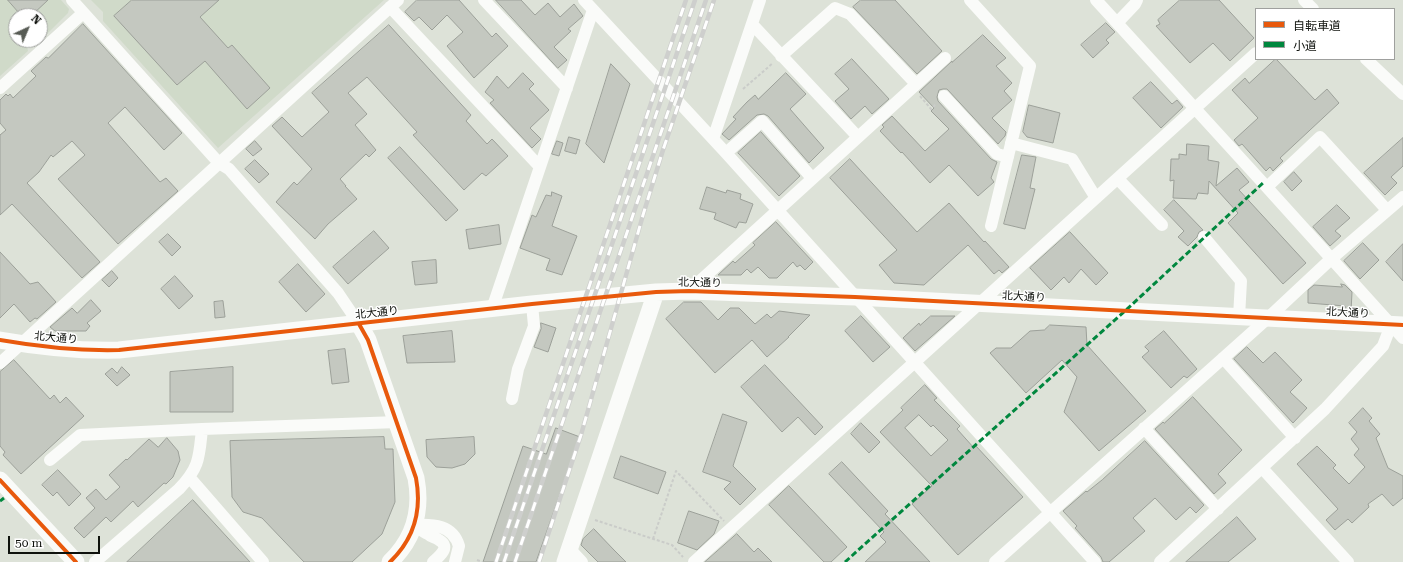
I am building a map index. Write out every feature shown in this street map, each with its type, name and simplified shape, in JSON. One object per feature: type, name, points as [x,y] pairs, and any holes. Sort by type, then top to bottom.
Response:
[{"type":"street","points":[[72,0],[219,163],[229,169],[338,293],[359,324],[368,340],[398,422],[418,488],[418,508],[415,525],[399,554],[390,562]]},
{"type":"street","points":[[484,0],[567,88]]},
{"type":"street","points":[[584,0],[778,210],[1095,562]]},
{"type":"street","points":[[713,139],[760,0]]},
{"type":"street","points":[[970,0],[1030,66],[991,226]]},
{"type":"street","points":[[1096,0],[1331,259],[1397,325],[1403,338]]},
{"type":"street","points":[[1117,23],[1137,0]]},
{"type":"street","points":[[0,363],[394,4],[540,168]]},
{"type":"street","points":[[781,56],[840,4],[915,86]]},
{"type":"street","points":[[492,308],[593,10]]},
{"type":"street","points":[[0,88],[83,12]]},
{"type":"street","points":[[752,24],[858,137]]},
{"type":"street","points":[[694,562],[1255,54]]},
{"type":"street","points":[[689,291],[945,58]]},
{"type":"street","points":[[1367,60],[1401,88]]},
{"type":"street","points":[[944,96],[997,154],[1008,157]]},
{"type":"street","points":[[726,154],[762,121],[812,178]]},
{"type":"street","points":[[1267,187],[1320,137],[1387,210]]},
{"type":"street","points":[[1011,143],[1072,159],[1096,198]]},
{"type":"street","points":[[1118,179],[1162,225]]},
{"type":"street","points":[[995,562],[1268,318],[1331,259],[1403,197]]},
{"type":"street","points":[[1204,238],[1242,281],[1239,317]]},
{"type":"street","name":"北大通り","points":[[0,340],[70,350],[119,350],[492,308],[656,292],[689,291],[855,297],[1397,325]]},
{"type":"street","points":[[582,562],[567,555],[656,292]]},
{"type":"street","points":[[512,399],[518,369],[534,326],[532,304]]},
{"type":"street","points":[[1160,562],[1325,409],[1383,346],[1397,325]]},
{"type":"street","points":[[1223,358],[1295,438]]},
{"type":"street","points":[[50,460],[80,435],[398,422]]},
{"type":"street","points":[[1144,428],[1218,509]]},
{"type":"street","points":[[95,562],[190,478],[199,460],[202,429]]},
{"type":"street","points":[[1262,468],[1348,562]]},
{"type":"street","points":[[190,478],[263,562]]},
{"type":"street","points":[[0,480],[76,562]]},
{"type":"street","points":[[415,525],[432,524],[450,531],[459,546],[455,562]]},
{"type":"street","points":[[415,525],[429,535],[438,539],[443,544],[444,552],[433,562]]},
{"type":"path","points":[[741,91],[781,56]]},
{"type":"path","points":[[915,86],[931,109],[944,96]]},
{"type":"path","points":[[653,538],[676,470],[731,528]]},
{"type":"path","points":[[581,515],[672,545],[688,562]]},
{"type":"path","points":[[477,560],[483,562]]},
{"type":"shaded area","points":[[0,0],[61,0],[69,9],[68,13],[48,33],[48,8],[8,8],[8,48],[27,48],[28,51],[0,76]]},
{"type":"shaded area","points":[[91,0],[384,0],[218,148],[103,21],[103,12]]},
{"type":"building","points":[[8,0],[48,0],[40,8],[15,8]]},
{"type":"building","points":[[132,0],[219,0],[200,17],[228,48],[232,45],[270,88],[247,109],[205,61],[177,85],[114,16]]},
{"type":"building","points":[[417,0],[459,0],[492,37],[496,33],[508,46],[474,78],[447,46],[463,32],[447,15],[432,30],[419,17],[414,21],[405,12]]},
{"type":"building","points":[[496,0],[521,0],[535,15],[548,3],[560,17],[574,4],[583,16],[568,29],[571,31],[554,47],[567,60],[558,68]]},
{"type":"building","points":[[861,0],[895,0],[942,51],[917,74],[853,7]]},
{"type":"building","points":[[1180,0],[1219,0],[1254,38],[1230,61],[1213,43],[1190,63],[1156,26],[1160,24],[1158,20]]},
{"type":"building","points":[[1106,23],[1115,32],[1106,40],[1109,43],[1093,58],[1081,45]]},
{"type":"building","points":[[83,24],[182,133],[164,150],[125,107],[108,123],[160,182],[166,178],[178,191],[118,244],[58,179],[85,155],[72,141],[53,157],[51,155],[39,172],[27,183],[100,262],[82,278],[12,204],[0,215],[0,135],[6,130],[0,123],[0,100],[6,94],[8,96],[10,94],[13,98],[36,76],[31,71],[46,57],[48,58]]},
{"type":"building","points":[[389,25],[471,115],[466,121],[487,144],[492,139],[508,156],[486,176],[482,173],[464,190],[413,135],[417,132],[367,77],[348,93],[367,114],[355,125],[376,150],[369,157],[366,154],[340,179],[357,199],[328,224],[315,239],[276,202],[294,182],[297,185],[312,169],[272,126],[282,117],[302,137],[329,112],[312,93]]},
{"type":"building","points":[[983,35],[1006,58],[996,66],[1012,83],[1004,91],[1012,100],[992,118],[1006,132],[1005,136],[998,144],[947,89],[939,90],[937,97],[938,101],[991,159],[997,162],[991,178],[994,182],[978,196],[949,165],[930,183],[902,152],[901,153],[880,131],[884,127],[882,125],[892,116],[925,151],[949,129],[931,111],[934,108],[919,92],[952,61]]},
{"type":"building","points":[[852,59],[889,99],[872,114],[865,106],[851,119],[835,101],[849,89],[835,74]]},
{"type":"building","points":[[1275,60],[1277,60],[1315,100],[1327,89],[1339,103],[1280,158],[1283,161],[1273,171],[1270,167],[1266,171],[1242,144],[1239,146],[1234,140],[1258,118],[1232,90],[1245,78],[1249,83]]},
{"type":"building","points":[[611,64],[630,84],[604,163],[586,144]]},
{"type":"building","points":[[523,73],[534,84],[529,89],[549,110],[530,128],[541,139],[532,148],[490,103],[494,100],[485,92],[497,76],[508,88]]},
{"type":"building","points":[[786,73],[806,94],[790,109],[824,148],[809,163],[768,116],[764,114],[757,115],[729,140],[722,134],[736,119],[733,117],[747,102],[755,95],[758,99]]},
{"type":"building","points":[[1151,82],[1172,104],[1177,100],[1183,107],[1161,128],[1133,98]]},
{"type":"building","points":[[1029,105],[1060,113],[1053,143],[1027,137],[1023,132]]},
{"type":"building","points":[[761,132],[800,176],[779,196],[738,153]]},
{"type":"building","points":[[569,137],[580,140],[576,154],[565,151]]},
{"type":"building","points":[[1403,138],[1403,166],[1391,177],[1397,183],[1385,195],[1364,173]]},
{"type":"building","points":[[255,141],[262,149],[253,156],[246,149]]},
{"type":"building","points":[[557,141],[563,143],[559,156],[552,154]]},
{"type":"building","points":[[1187,144],[1209,146],[1208,160],[1219,162],[1216,186],[1237,168],[1249,182],[1239,190],[1306,263],[1283,284],[1228,223],[1238,213],[1209,181],[1208,194],[1198,193],[1196,199],[1173,198],[1174,180],[1170,181],[1171,159],[1179,159],[1179,154],[1186,155]]},
{"type":"building","points":[[400,147],[458,210],[446,221],[388,158]]},
{"type":"building","points":[[1022,155],[1036,157],[1030,188],[1035,189],[1025,229],[1004,224]]},
{"type":"building","points":[[850,159],[917,232],[949,203],[1009,267],[1002,273],[999,270],[994,274],[968,245],[924,285],[894,283],[879,265],[897,250],[830,178]]},
{"type":"building","points":[[255,160],[269,174],[259,183],[245,169]]},
{"type":"building","points":[[1294,172],[1302,181],[1292,191],[1284,182]]},
{"type":"building","points":[[707,187],[726,193],[727,190],[741,194],[740,199],[753,204],[746,223],[739,222],[736,228],[714,219],[716,213],[700,209]]},
{"type":"building","points":[[552,192],[562,196],[552,226],[577,236],[562,275],[546,270],[550,259],[520,248],[532,215],[536,217],[546,195],[551,196]]},
{"type":"building","points":[[1174,200],[1203,230],[1199,232],[1197,237],[1188,246],[1178,237],[1184,231],[1164,210]]},
{"type":"building","points":[[1337,205],[1350,218],[1335,231],[1341,236],[1330,246],[1313,227]]},
{"type":"building","points":[[776,222],[813,262],[805,270],[800,265],[797,267],[793,262],[777,278],[769,278],[758,267],[751,273],[747,269],[741,275],[718,275],[733,261],[735,263],[755,245],[753,243]]},
{"type":"building","points":[[499,225],[501,244],[469,249],[466,230]]},
{"type":"building","points":[[374,231],[389,248],[348,284],[333,267]]},
{"type":"building","points":[[1070,232],[1108,273],[1096,285],[1081,269],[1069,283],[1064,277],[1051,290],[1030,268]]},
{"type":"building","points":[[168,234],[181,247],[172,256],[159,242]]},
{"type":"building","points":[[1363,243],[1379,260],[1360,279],[1344,261]]},
{"type":"building","points":[[1403,244],[1403,281],[1386,262]]},
{"type":"building","points":[[0,252],[30,284],[38,282],[56,302],[37,319],[35,318],[30,322],[14,304],[0,318]]},
{"type":"building","points":[[436,260],[437,283],[415,285],[412,262]]},
{"type":"building","points":[[298,264],[325,294],[306,312],[279,282]]},
{"type":"building","points":[[112,271],[118,278],[109,287],[102,280]]},
{"type":"building","points":[[175,276],[193,296],[179,309],[161,289]]},
{"type":"building","points":[[1341,284],[1345,285],[1352,292],[1351,312],[1346,312],[1345,306],[1308,303],[1308,290],[1314,285],[1342,287]]},
{"type":"building","points":[[91,300],[101,311],[87,323],[90,326],[86,331],[55,331],[50,327],[72,308],[77,313]]},
{"type":"building","points":[[223,301],[225,317],[215,318],[214,302]]},
{"type":"building","points":[[684,302],[701,302],[718,320],[730,308],[739,308],[755,324],[767,314],[771,318],[779,311],[810,315],[767,357],[752,340],[715,373],[666,319]]},
{"type":"building","points":[[861,316],[890,347],[873,362],[845,331]]},
{"type":"building","points":[[931,316],[955,316],[915,351],[903,338],[919,323],[920,325]]},
{"type":"building","points":[[541,323],[556,328],[548,352],[534,347],[541,329]]},
{"type":"building","points":[[1050,325],[1086,327],[1087,345],[1146,411],[1099,451],[1064,412],[1077,377],[1062,360],[1026,393],[990,353],[996,348],[1011,348],[1030,331],[1044,330]]},
{"type":"building","points":[[452,331],[455,362],[407,363],[403,336]]},
{"type":"building","points":[[1164,331],[1197,369],[1187,378],[1184,376],[1171,388],[1142,357],[1149,351],[1145,347]]},
{"type":"building","points":[[1247,347],[1263,363],[1275,352],[1302,380],[1290,392],[1307,408],[1293,423],[1234,359]]},
{"type":"building","points":[[345,349],[349,382],[332,384],[328,351]]},
{"type":"building","points":[[14,360],[50,399],[54,395],[60,403],[66,397],[84,416],[21,474],[3,455],[5,452],[0,446],[0,372]]},
{"type":"building","points":[[765,365],[823,427],[815,435],[798,417],[782,432],[741,387]]},
{"type":"building","points":[[122,367],[130,375],[117,386],[105,374],[112,368],[117,373]]},
{"type":"building","points":[[233,367],[233,412],[170,412],[170,372]]},
{"type":"building","points":[[925,385],[937,398],[934,400],[960,426],[957,429],[974,448],[976,446],[1023,497],[958,555],[912,504],[932,486],[880,432],[903,410],[901,408]],"holes":[[[919,415],[931,427],[933,425],[948,440],[931,456],[905,428]]]},
{"type":"building","points":[[1193,397],[1242,450],[1218,474],[1226,483],[1214,494],[1155,429],[1163,422],[1164,423]]},
{"type":"building","points":[[1363,408],[1372,418],[1369,421],[1380,434],[1376,438],[1388,468],[1403,476],[1403,498],[1393,506],[1382,494],[1368,504],[1369,507],[1352,523],[1348,519],[1335,530],[1326,520],[1338,509],[1297,464],[1317,446],[1336,465],[1333,468],[1349,484],[1365,467],[1354,455],[1359,449],[1351,439],[1357,432],[1349,423]]},
{"type":"building","points":[[723,414],[747,422],[733,466],[756,489],[740,505],[724,489],[731,482],[703,472]]},
{"type":"building","points":[[861,423],[880,442],[869,453],[851,434]]},
{"type":"building","points":[[556,428],[580,437],[536,562],[483,562],[523,446],[546,454]]},
{"type":"building","points":[[384,437],[385,449],[393,449],[395,502],[382,534],[352,562],[304,562],[262,518],[243,512],[232,497],[230,441]]},
{"type":"building","points":[[474,437],[475,454],[465,464],[452,468],[436,467],[427,457],[426,440]]},
{"type":"building","points":[[167,438],[178,451],[180,460],[173,477],[166,484],[164,483],[138,507],[133,501],[111,522],[106,517],[84,538],[74,528],[95,508],[86,498],[96,489],[106,500],[120,487],[109,475],[149,439],[158,447]]},
{"type":"building","points":[[1145,441],[1204,505],[1196,513],[1190,507],[1176,520],[1155,498],[1133,518],[1145,531],[1109,562],[1103,562],[1101,557],[1075,528],[1077,526],[1063,511],[1086,491],[1087,492],[1102,480]]},
{"type":"building","points":[[621,456],[666,472],[658,494],[614,478]]},
{"type":"building","points":[[842,462],[888,511],[885,514],[930,562],[865,562],[886,542],[880,536],[884,532],[829,474]]},
{"type":"building","points":[[58,470],[81,494],[69,506],[57,492],[53,496],[42,485]]},
{"type":"building","points":[[789,486],[847,547],[831,562],[824,562],[769,505]]},
{"type":"building","points":[[193,500],[250,562],[127,562]]},
{"type":"building","points":[[689,511],[719,521],[714,534],[697,550],[678,543]]},
{"type":"building","points":[[1237,517],[1256,539],[1228,562],[1186,562]]},
{"type":"building","points":[[594,529],[626,562],[598,562],[581,545],[583,539]]},
{"type":"building","points":[[737,534],[754,552],[758,548],[772,562],[705,562]]},
{"type":"railway","points":[[496,562],[686,0]]},
{"type":"railway","points":[[504,562],[695,0]]},
{"type":"railway","points":[[515,562],[706,0]]},
{"type":"railway","points":[[539,562],[581,435],[643,215],[663,150],[714,0]]},
{"type":"marked path","points":[[845,562],[1125,311],[1263,183]]},
{"type":"marked path","points":[[0,501],[4,498]]},
{"type":"cycle path","points":[[0,340],[60,348],[119,350],[532,304],[656,292],[689,291],[855,297],[1403,325]]},
{"type":"cycle path","points":[[359,324],[368,340],[416,478],[418,490],[417,513],[410,534],[405,544],[390,562]]},
{"type":"cycle path","points":[[0,480],[76,562]]}]
